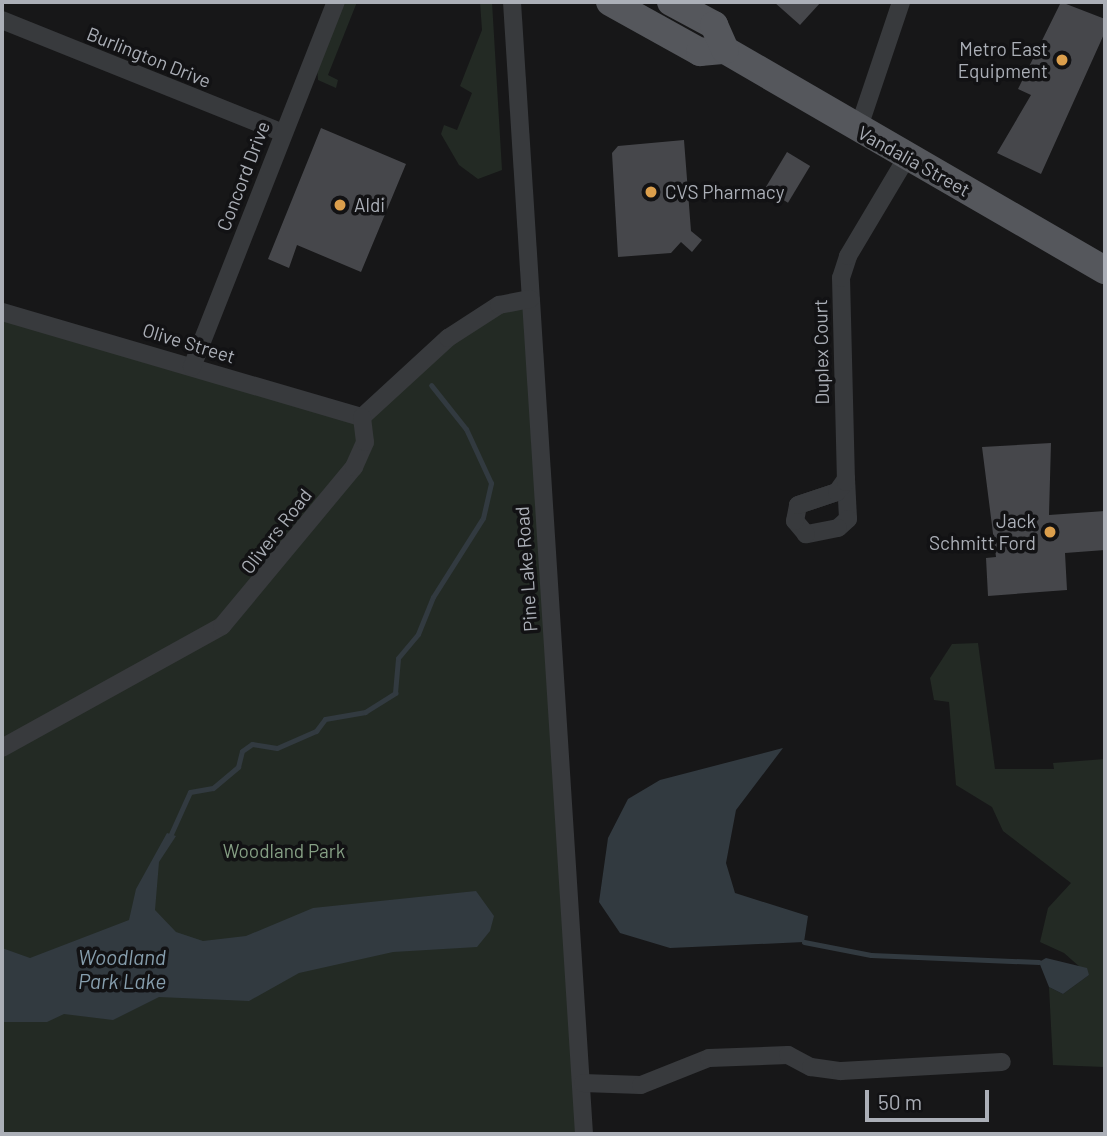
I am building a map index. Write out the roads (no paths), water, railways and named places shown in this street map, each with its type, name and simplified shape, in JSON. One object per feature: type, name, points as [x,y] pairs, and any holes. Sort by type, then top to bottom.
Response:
[{"type":"main road","name":"Vandalia Street","points":[[610,2],[700,52],[725,50]]},
{"type":"main road","name":"Vandalia Street","points":[[671,2],[714,25],[725,50],[858,130],[1105,270]]},
{"type":"street","name":"Concord Drive","points":[[192,367],[281,132],[336,2]]},
{"type":"street","name":"Pine Lake Road","points":[[512,2],[583,1083],[584,1134]]},
{"type":"street","points":[[858,130],[901,2]]},
{"type":"street","name":"Burlington Drive","points":[[2,20],[281,132]]},
{"type":"street","name":"Duplex Court","points":[[846,479],[842,278],[848,256],[907,157]]},
{"type":"street","points":[[362,417],[448,338],[499,305],[530,299]]},
{"type":"street","name":"Olive Street","points":[[2,312],[362,417]]},
{"type":"street","name":"Olivers Road","points":[[2,748],[222,626],[296,544],[354,467],[365,442],[362,417]]},
{"type":"street","points":[[583,1083],[641,1085],[709,1058],[788,1055],[811,1067],[841,1071],[1002,1062]]},
{"type":"water","points":[[783,748],[736,810],[726,863],[735,893],[808,916],[804,942],[670,948],[620,933],[599,902],[608,838],[628,799],[660,780]]},
{"type":"water","name":"Woodland Park Lake","points":[[167,833],[176,836],[159,862],[155,910],[176,932],[203,941],[246,936],[313,908],[476,891],[494,916],[490,931],[477,947],[393,952],[299,973],[249,1001],[159,997],[113,1020],[64,1014],[47,1022],[2,1022],[2,948],[30,958],[129,920],[136,889]]},
{"type":"water","points":[[1046,958],[1087,968],[1089,975],[1063,994],[1049,987],[1039,962]]},
{"type":"waterway","points":[[171,834],[190,792],[213,788],[238,767],[242,751],[252,744],[277,748],[316,731],[325,719],[365,712],[395,693],[398,658],[418,634],[433,597],[483,518],[491,483],[466,429],[431,385]]},
{"type":"waterway","points":[[804,942],[871,955],[1039,962]]},
{"type":"place","name":"Metro East Equipment","points":[[1062,60]]},
{"type":"place","name":"CVS Pharmacy","points":[[651,192]]},
{"type":"place","name":"Aldi","points":[[340,205]]},
{"type":"place","name":"Jack Schmitt Ford","points":[[1050,532]]},
{"type":"park label","name":"Woodland Park","points":[[284,851]]}]
